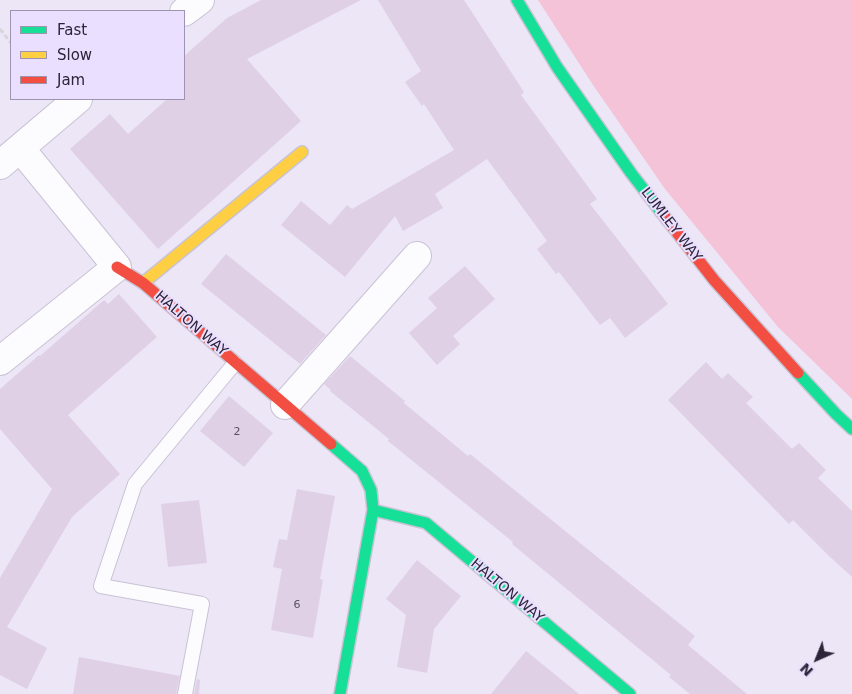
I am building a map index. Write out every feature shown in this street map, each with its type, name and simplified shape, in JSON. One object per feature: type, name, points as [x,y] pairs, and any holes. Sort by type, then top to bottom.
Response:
[{"type":"street","points":[[185,11],[200,0]]},
{"type":"street","name":"LUMLEY WAY","points":[[517,0],[557,67],[620,156],[714,280],[852,429]]},
{"type":"street","points":[[0,361],[117,266],[10,157],[77,100]]},
{"type":"street","points":[[143,283],[302,152]]},
{"type":"street","points":[[285,405],[417,256]]},
{"type":"street","name":"HALTON WAY","points":[[117,266],[143,283],[362,471],[372,490],[373,510],[340,694]]},
{"type":"street","name":"HALTON WAY","points":[[373,510],[426,523],[630,694]]},
{"type":"lane","points":[[185,694],[202,604],[101,586],[135,484],[236,363]]},
{"type":"path","points":[[0,29],[10,42]]},
{"type":"shaded area","points":[[538,0],[852,0],[852,399],[778,327],[665,189],[593,85]]},
{"type":"building","points":[[261,0],[361,0],[247,59],[301,121],[158,249],[70,149],[110,114],[128,134],[166,100],[185,100],[185,55],[227,18]]},
{"type":"building","points":[[378,0],[464,0],[524,92],[521,95],[597,199],[590,204],[668,304],[625,338],[610,318],[600,325],[559,272],[556,274],[537,249],[547,241],[487,159],[435,194],[443,208],[403,231],[395,216],[345,277],[281,225],[301,201],[330,225],[347,205],[352,209],[454,150],[424,104],[422,106],[405,82],[421,71]]},
{"type":"building","points":[[226,254],[326,335],[300,364],[201,284]]},
{"type":"building","points":[[465,266],[495,299],[453,336],[460,344],[437,365],[409,333],[437,308],[428,298]]},
{"type":"building","points":[[119,294],[157,337],[68,415],[120,474],[72,517],[7,627],[47,648],[27,689],[0,675],[0,578],[52,489],[0,429],[0,389],[104,300],[108,304]]},
{"type":"building","points":[[350,356],[468,456],[470,454],[695,636],[688,645],[747,694],[690,694],[669,677],[671,675],[512,544],[513,542],[388,441],[389,439],[324,384]]},
{"type":"building","points":[[706,362],[722,379],[728,373],[753,397],[746,403],[792,449],[799,443],[826,470],[818,478],[852,511],[852,577],[793,520],[789,524],[668,400]]},
{"type":"building","points":[[229,396],[273,433],[244,467],[200,431]]},
{"type":"building","points":[[297,489],[335,496],[320,579],[323,580],[313,638],[271,630],[282,569],[273,567],[279,539],[287,540]]},
{"type":"building","points":[[199,500],[207,563],[168,567],[161,504]]},
{"type":"building","points":[[417,560],[461,596],[434,629],[427,673],[397,667],[406,615],[386,599]]},
{"type":"building","points":[[526,651],[579,694],[491,694]]},
{"type":"building","points":[[79,657],[180,676],[176,694],[73,694]]},
{"type":"building","points":[[197,679],[200,680],[199,694],[194,694]]},
{"type":"traffic: fast","points":[[517,0],[557,67],[631,173],[661,212]]},
{"type":"traffic: fast","points":[[798,373],[852,429]]},
{"type":"traffic: fast","points":[[331,444],[362,471],[371,490],[373,510],[340,694]]},
{"type":"traffic: fast","points":[[373,510],[426,523],[630,694]]},
{"type":"traffic: slow","points":[[143,283],[302,152]]},
{"type":"traffic: jam","points":[[661,212],[714,280],[798,373]]},
{"type":"traffic: jam","points":[[117,267],[143,283],[331,444]]}]
